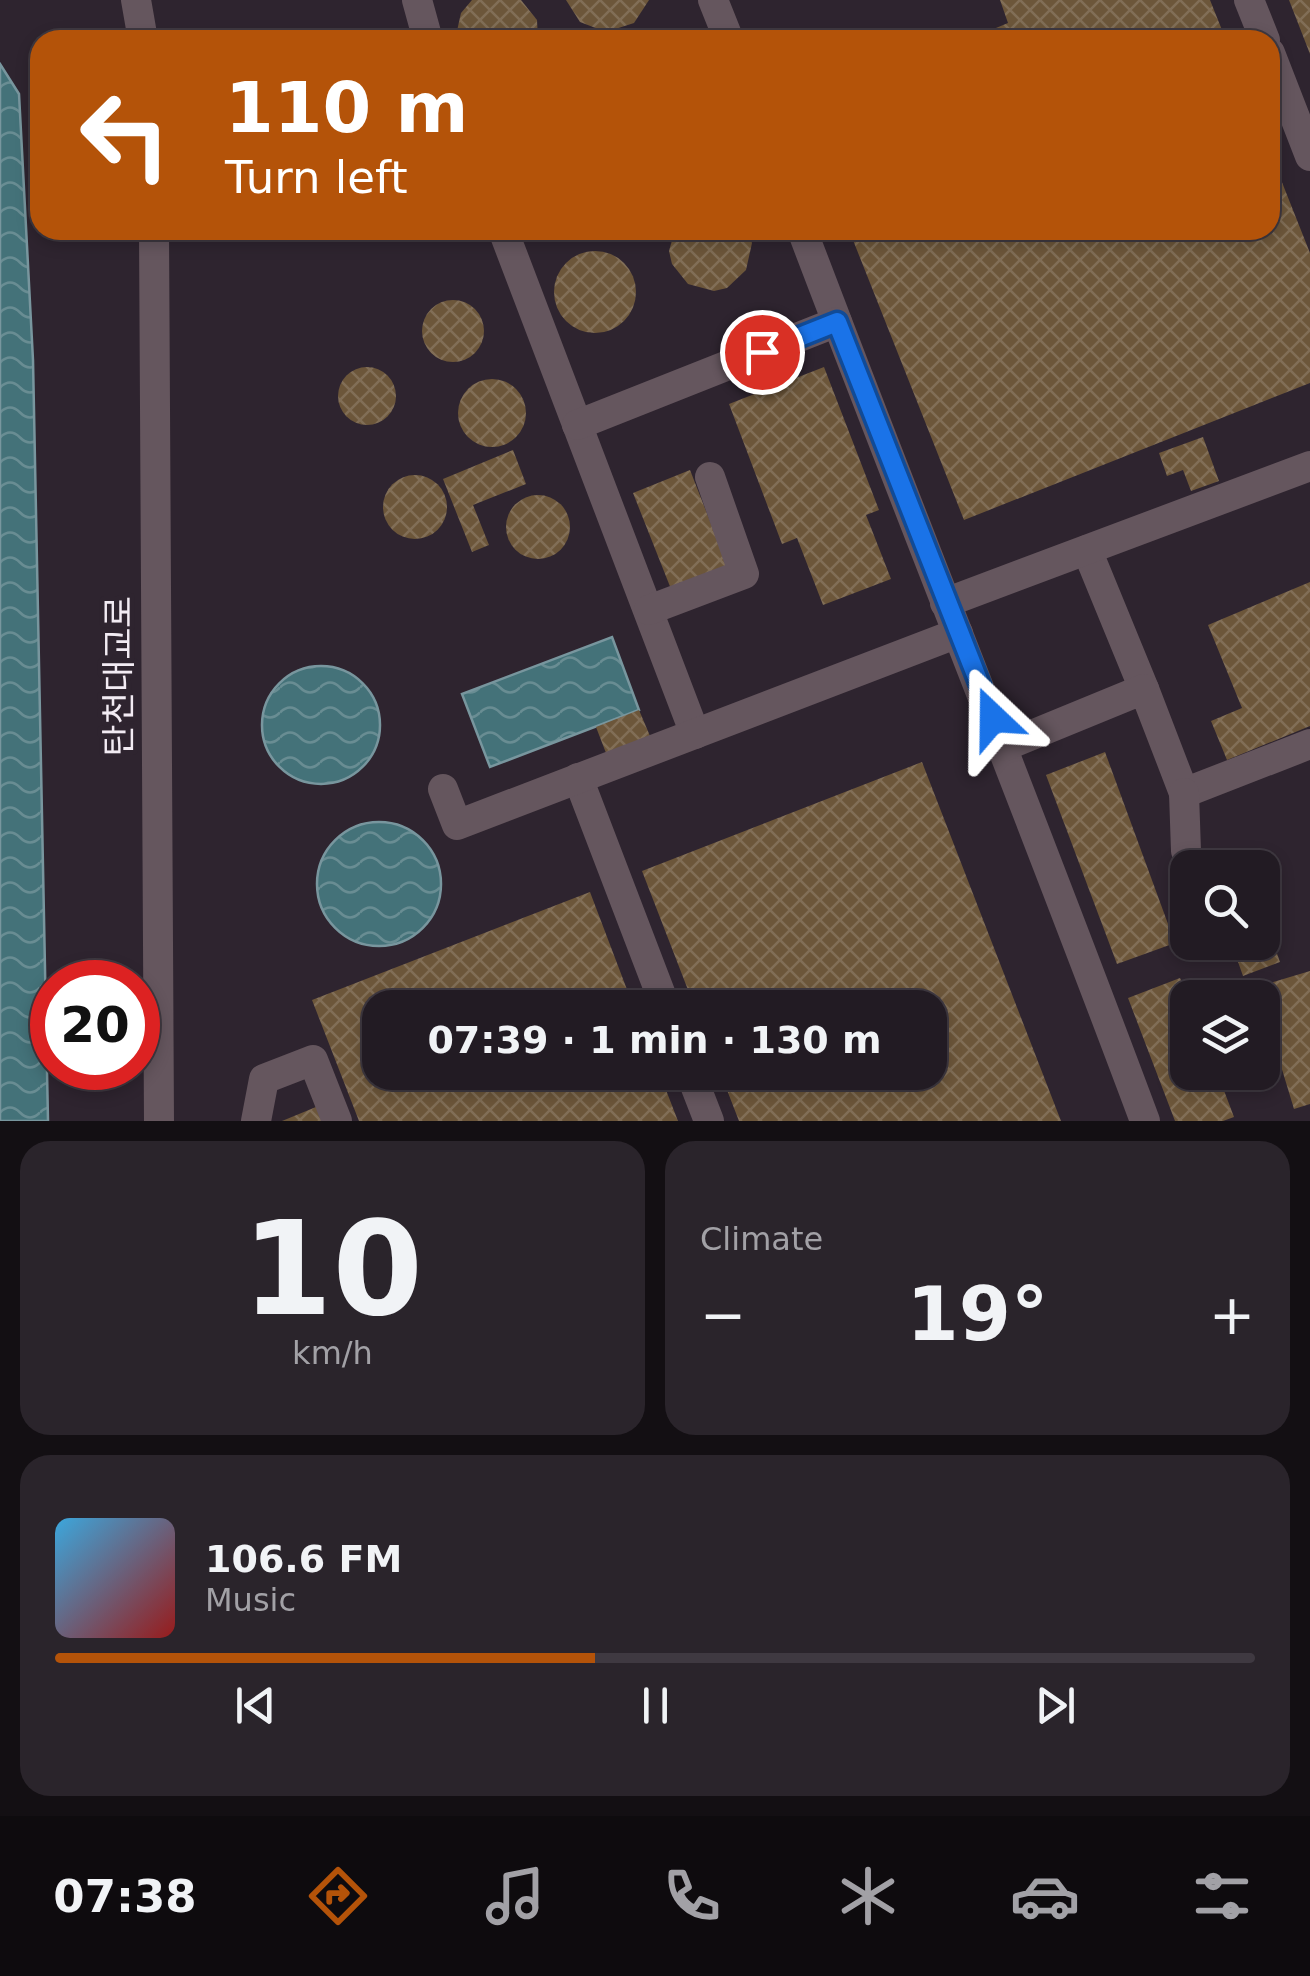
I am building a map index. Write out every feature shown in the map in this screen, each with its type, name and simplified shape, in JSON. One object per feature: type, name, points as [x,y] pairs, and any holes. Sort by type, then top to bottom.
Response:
[{"type":"street","points":[[136,0],[140,30]]},
{"type":"street","points":[[417,0],[425,30]]},
{"type":"street","points":[[713,0],[725,30]]},
{"type":"street","points":[[1249,0],[1261,30]]},
{"type":"street","points":[[1280,79],[1310,156]]},
{"type":"street","name":"탄천대교로","points":[[154,240],[159,1121]]},
{"type":"street","points":[[514,240],[576,425],[695,734]]},
{"type":"street","points":[[806,240],[1146,1121]]},
{"type":"street","points":[[576,425],[837,322]]},
{"type":"street","points":[[945,604],[1310,466]]},
{"type":"street","points":[[648,610],[744,574],[710,477]]},
{"type":"street","points":[[1087,550],[1184,792],[1186,850]]},
{"type":"street","points":[[443,788],[457,825],[958,634]]},
{"type":"street","points":[[1004,746],[1144,690]]},
{"type":"street","points":[[1184,792],[1310,744]]},
{"type":"street","points":[[578,778],[659,990]]},
{"type":"street","points":[[256,1121],[264,1079],[313,1060],[337,1121]]},
{"type":"street","points":[[697,1090],[709,1121]]},
{"type":"water","points":[[0,64],[19,94],[33,360],[45,960],[30,960],[30,1090],[47,1090],[48,1121],[0,1121]]},
{"type":"water","points":[[612,637],[639,710],[490,767],[462,694]]},
{"type":"water","points":[[321,666],[344,670],[363,683],[376,702],[380,725],[376,748],[363,767],[344,780],[321,784],[298,780],[279,767],[266,748],[262,725],[266,702],[279,683],[298,670]]},
{"type":"water","points":[[379,822],[403,827],[423,840],[436,860],[441,884],[436,908],[423,928],[403,941],[379,946],[355,941],[335,928],[322,908],[317,884],[322,860],[335,840],[355,827]]},
{"type":"building","points":[[472,0],[521,0],[537,20],[538,30],[457,30],[461,13]]},
{"type":"building","points":[[566,0],[649,0],[634,23],[612,30],[580,22]]},
{"type":"building","points":[[1000,0],[1210,0],[1222,30],[991,30],[1008,23]]},
{"type":"building","points":[[1289,0],[1310,0],[1310,54]]},
{"type":"building","points":[[1280,177],[1310,253],[1310,383],[964,520],[853,240],[1280,240]]},
{"type":"building","points":[[672,240],[752,243],[746,270],[727,288],[714,291],[688,284],[672,264],[669,251]]},
{"type":"building","points":[[587,251],[603,251],[629,269],[636,292],[633,308],[624,321],[603,333],[587,333],[561,315],[554,300],[554,284],[572,258]]},
{"type":"building","points":[[453,300],[475,309],[484,331],[475,353],[453,362],[431,353],[422,331],[431,309]]},
{"type":"building","points":[[367,367],[388,375],[396,396],[388,417],[367,425],[346,417],[338,396],[346,375]]},
{"type":"building","points":[[824,367],[879,510],[866,515],[891,579],[823,605],[797,538],[782,544],[729,404]]},
{"type":"building","points":[[492,379],[516,389],[526,413],[516,437],[492,447],[468,437],[458,413],[468,389]]},
{"type":"building","points":[[1203,437],[1219,481],[1191,491],[1183,470],[1167,476],[1159,453]]},
{"type":"building","points":[[513,450],[526,484],[473,505],[489,545],[472,552],[443,479]]},
{"type":"building","points":[[690,470],[728,567],[671,589],[633,493]]},
{"type":"building","points":[[415,475],[438,484],[447,507],[438,530],[415,539],[392,530],[383,507],[392,484]]},
{"type":"building","points":[[538,495],[560,505],[570,527],[560,549],[538,559],[516,549],[506,527],[516,505]]},
{"type":"building","points":[[1310,582],[1310,726],[1227,760],[1211,721],[1242,708],[1208,625]]},
{"type":"building","points":[[639,710],[650,736],[606,753],[596,727]]},
{"type":"building","points":[[1105,752],[1170,929],[1170,945],[1117,964],[1046,775]]},
{"type":"building","points":[[922,762],[1061,1121],[739,1121],[727,1090],[947,1090],[947,990],[688,990],[642,871]]},
{"type":"building","points":[[590,892],[627,990],[362,990],[362,1090],[666,1090],[678,1121],[359,1121],[312,1000]]},
{"type":"building","points":[[1237,960],[1279,960],[1280,962],[1243,976]]},
{"type":"building","points":[[1310,971],[1310,1104],[1294,1109],[1280,1063],[1280,980]]},
{"type":"building","points":[[1170,982],[1170,1090],[1224,1090],[1234,1117],[1223,1121],[1175,1121],[1128,998]]},
{"type":"building","points":[[316,1107],[322,1121],[282,1121]]},
{"type":"route","points":[[762,352],[837,322],[927,560],[993,718]]}]
